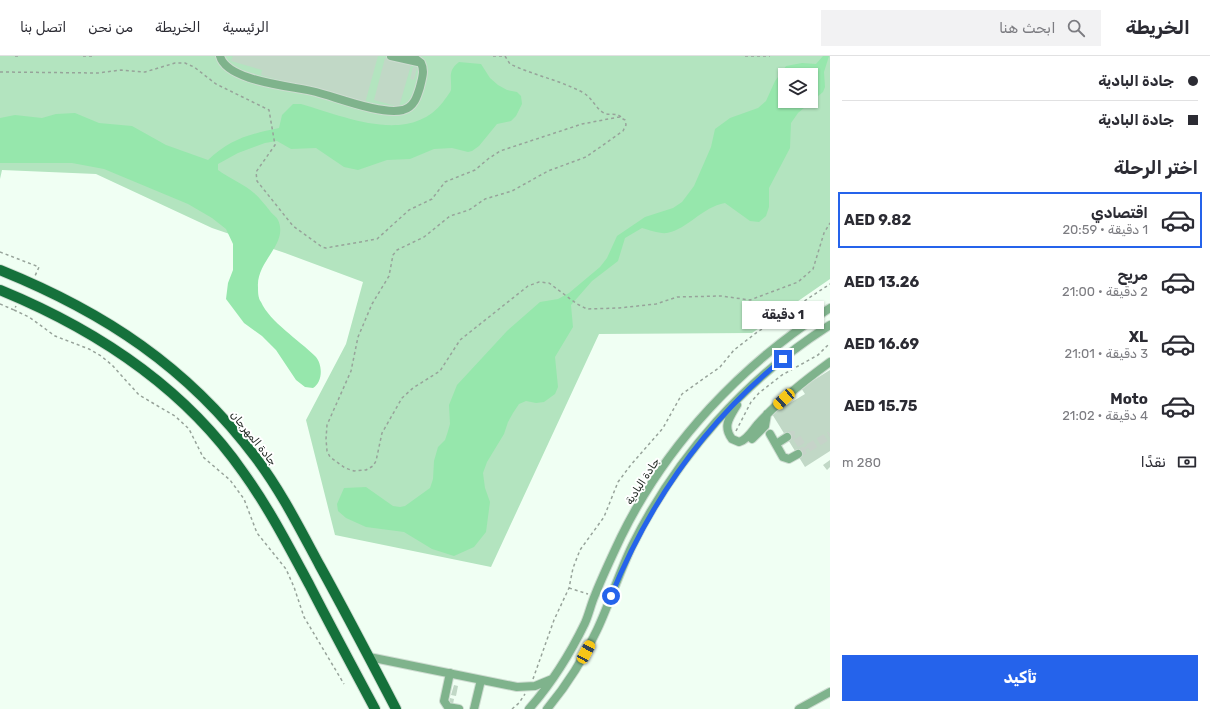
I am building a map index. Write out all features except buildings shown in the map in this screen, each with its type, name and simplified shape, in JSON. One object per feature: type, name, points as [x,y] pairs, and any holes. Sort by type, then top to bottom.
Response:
[{"type":"main road","name":"جادة المهرجان","points":[[0,270],[32,283],[73,303],[132,338],[186,381],[234,431],[256,458],[290,510],[396,709]]},
{"type":"main road","points":[[0,290],[70,322],[126,356],[177,397],[222,444],[242,470],[278,525],[375,709]]},
{"type":"street","points":[[220,56],[227,68],[268,84],[315,92],[373,108],[397,110],[411,106],[417,98],[423,75],[421,63],[412,56]]},
{"type":"street","points":[[391,56],[421,63]]},
{"type":"street","name":"جادة البادية","points":[[529,709],[553,679],[578,637],[595,596],[634,514],[660,472],[689,432],[722,395],[758,361],[797,330],[830,308]]},
{"type":"street","points":[[547,709],[572,675],[590,644],[624,564],[653,508],[697,445],[744,393],[791,352],[830,324]]},
{"type":"street","points":[[744,393],[727,422],[727,429],[730,437],[737,442],[742,441],[768,413],[830,362]]},
{"type":"street","points":[[770,434],[784,458],[789,459],[798,454]]},
{"type":"street","points":[[776,444],[787,437]]},
{"type":"street","points":[[369,657],[523,688],[535,686],[553,679]]},
{"type":"street","points":[[450,673],[444,701],[448,707],[458,709]]},
{"type":"street","points":[[474,709],[481,680]]},
{"type":"street","points":[[799,709],[830,692]]},
{"type":"path","points":[[15,56],[21,56]]},
{"type":"path","points":[[83,56],[94,56]]},
{"type":"path","points":[[493,56],[505,56],[510,64],[580,90],[590,97],[601,111],[607,114],[618,114],[626,120],[627,123],[623,131],[590,155],[548,171],[512,191],[485,198],[468,210],[454,214],[424,237],[399,248],[395,252],[389,276],[372,304],[358,337],[352,371],[327,425],[327,451],[330,457],[351,470],[358,471],[370,468],[376,461],[381,438],[397,405],[413,388],[440,371],[460,340],[528,286],[539,282],[546,282],[563,292],[577,304],[590,310],[653,304],[677,298],[721,296],[742,300],[753,299],[798,282],[810,273],[813,269],[824,233],[830,223]]},
{"type":"path","points":[[745,56],[770,56]]},
{"type":"path","points":[[0,72],[98,73],[124,70],[145,72],[174,63],[185,63],[216,84],[267,107],[270,112],[275,144],[273,150],[256,172],[257,181],[293,226],[322,247],[326,248],[377,239],[409,210],[432,199],[445,182],[475,170],[488,158],[500,151],[578,125],[621,117]]},
{"type":"path","points":[[0,252],[39,267],[32,283]]},
{"type":"path","points":[[14,310],[20,298]]},
{"type":"path","points":[[0,304],[29,317],[55,336],[89,349],[101,356],[112,365],[139,395],[175,416],[188,429],[204,457],[230,480],[244,498],[257,533],[286,569],[304,617],[344,684]]},
{"type":"path","points":[[730,437],[738,428],[751,402],[759,393],[785,372],[818,355],[830,343]]},
{"type":"path","points":[[569,588],[595,596]]},
{"type":"shaded area","points":[[0,56],[830,56],[830,279],[752,333],[599,334],[491,567],[335,535],[306,420],[346,344],[363,282],[212,228],[96,174],[2,170],[0,179]]},
{"type":"shaded area","points":[[823,56],[829,56],[824,72],[825,87],[823,92],[818,96],[818,68],[785,68],[786,66],[802,63],[816,64]]},
{"type":"shaded area","points":[[459,62],[481,64],[490,78],[498,85],[507,90],[517,92],[521,96],[522,104],[516,116],[511,121],[497,124],[479,146],[472,151],[468,152],[452,148],[434,149],[410,159],[387,160],[358,170],[344,167],[316,148],[291,149],[277,141],[265,143],[238,153],[218,164],[218,170],[254,193],[278,220],[280,229],[279,237],[262,269],[259,278],[259,297],[271,317],[318,359],[321,373],[319,382],[313,388],[305,387],[296,380],[276,350],[262,336],[244,323],[226,299],[228,283],[233,270],[233,244],[226,229],[212,218],[188,204],[104,169],[72,163],[0,163],[0,118],[15,115],[42,118],[56,114],[75,113],[99,123],[132,126],[166,145],[208,160],[232,142],[250,135],[279,128],[282,115],[293,104],[301,104],[337,115],[375,124],[394,125],[413,123],[429,115],[443,102],[451,90],[451,72],[455,65]]},
{"type":"shaded area","points":[[778,77],[778,108],[804,108],[798,113],[791,123],[790,148],[769,188],[769,207],[766,216],[759,222],[750,221],[725,203],[709,209],[675,231],[661,233],[642,228],[625,238],[618,261],[592,281],[571,305],[573,327],[555,357],[558,387],[555,394],[544,402],[536,403],[526,401],[519,404],[508,422],[504,434],[487,462],[483,473],[485,488],[490,502],[486,532],[474,547],[454,556],[432,549],[404,532],[366,527],[346,518],[338,511],[337,504],[344,488],[366,487],[393,506],[400,507],[405,506],[430,488],[433,479],[434,461],[438,447],[445,440],[450,424],[449,405],[457,385],[507,331],[540,302],[558,299],[569,293],[600,267],[607,258],[617,236],[645,217],[673,208],[682,202],[694,186],[711,147],[715,129],[730,118],[758,108],[766,101]]},
{"type":"tunnel","points":[[787,437],[795,435],[805,450]]},
{"type":"tunnel","points":[[798,454],[830,435]]},
{"type":"route","points":[[611,596],[642,526],[664,490],[688,456],[729,408],[759,379],[783,359]]}]
